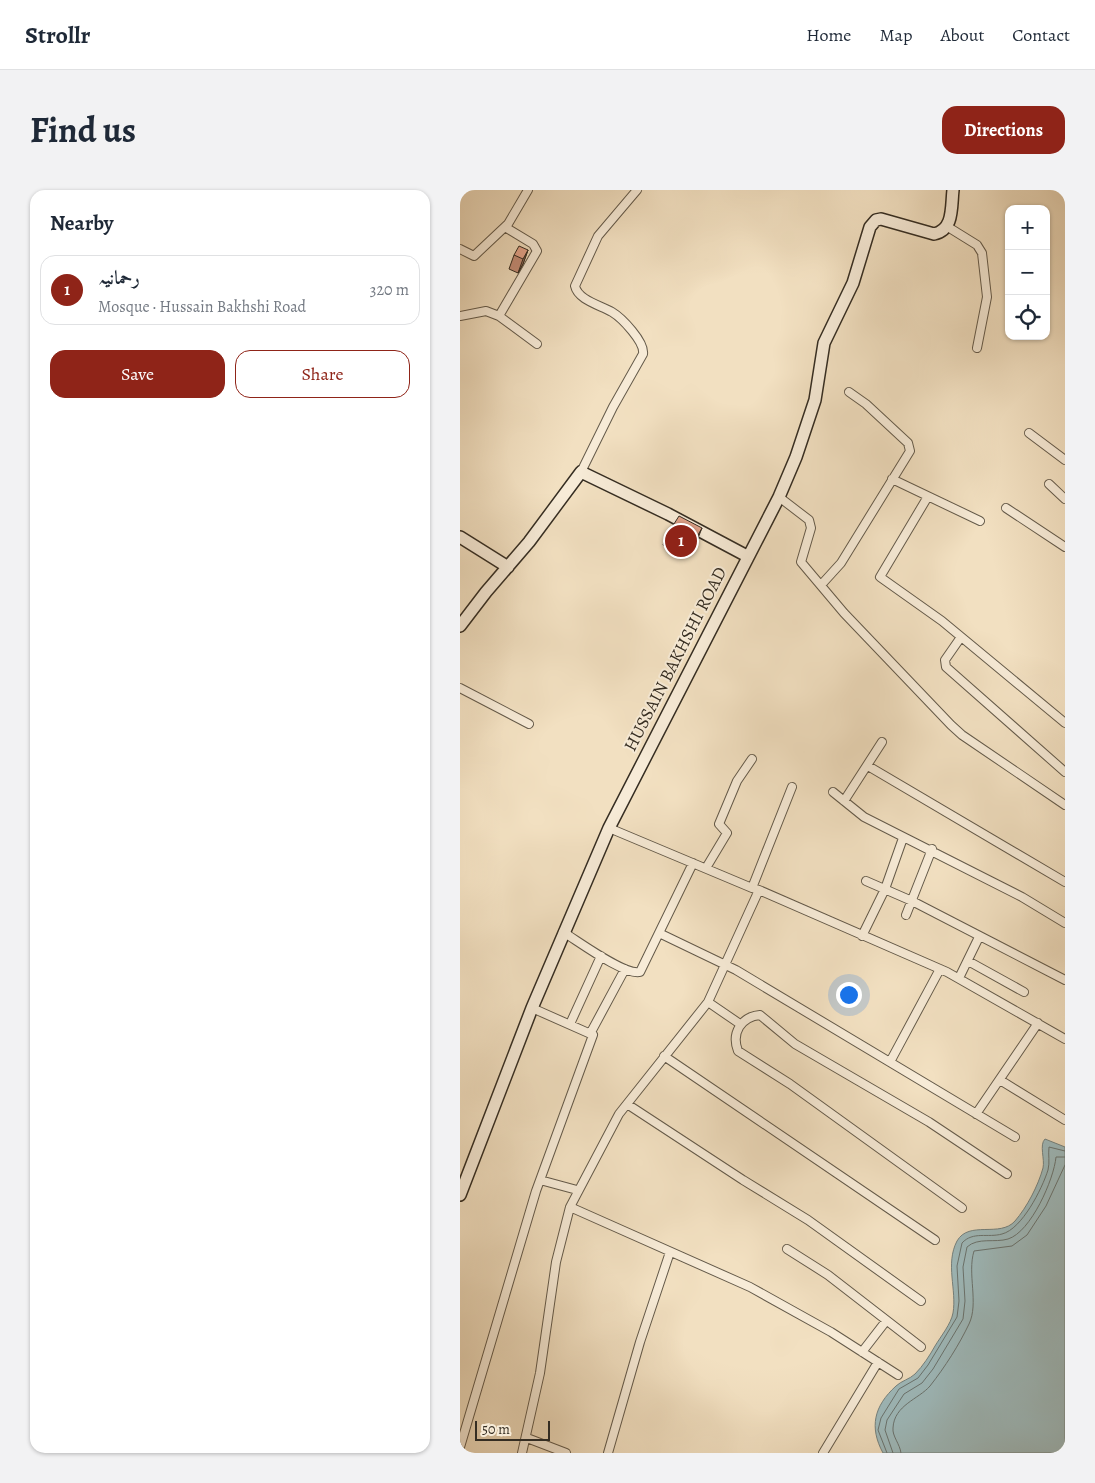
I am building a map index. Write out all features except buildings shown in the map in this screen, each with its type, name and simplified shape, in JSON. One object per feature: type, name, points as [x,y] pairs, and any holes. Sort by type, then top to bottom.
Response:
[{"type":"street","points":[[460,249],[474,256],[505,227],[528,190]]},
{"type":"street","points":[[460,626],[529,542],[581,472],[613,407],[643,354],[644,349],[635,335],[614,313],[580,295],[575,286],[598,236],[636,190]]},
{"type":"street","points":[[953,190],[948,226],[977,245],[982,253],[988,296],[977,348]]},
{"type":"street","name":"HUSSAIN BAKHSHI ROAD","points":[[460,1195],[532,1008],[608,828],[779,497],[802,442],[816,400],[824,344],[853,283],[870,227],[876,220],[881,220],[934,234],[948,226]]},
{"type":"street","points":[[499,316],[537,251],[533,244],[505,227]]},
{"type":"street","points":[[460,316],[486,311],[499,316],[537,344]]},
{"type":"street","points":[[821,586],[842,563],[910,451],[910,445],[866,404],[849,392]]},
{"type":"street","points":[[1028,433],[1065,460]]},
{"type":"street","points":[[581,472],[668,514],[747,556]]},
{"type":"street","points":[[892,479],[928,498],[980,521]]},
{"type":"street","points":[[1049,484],[1065,499]]},
{"type":"street","points":[[779,497],[809,520],[811,528],[801,562],[844,613],[951,725],[1065,805]]},
{"type":"street","points":[[928,498],[880,577],[961,637],[1065,723]]},
{"type":"street","points":[[1006,508],[1065,546]]},
{"type":"street","points":[[460,537],[508,567]]},
{"type":"street","points":[[961,637],[945,660],[946,667],[1065,772]]},
{"type":"street","points":[[460,688],[529,724]]},
{"type":"street","points":[[844,801],[882,742]]},
{"type":"street","points":[[706,868],[727,833],[719,824],[737,781],[752,759]]},
{"type":"street","points":[[868,766],[1065,882]]},
{"type":"street","points":[[522,1453],[527,1438],[540,1373],[556,1262],[570,1207],[577,1190],[619,1114],[708,1002],[755,889],[792,787]]},
{"type":"street","points":[[832,792],[864,817],[903,838],[932,849],[1022,896],[1065,923]]},
{"type":"street","points":[[608,828],[940,969],[1065,1039]]},
{"type":"street","points":[[862,936],[885,889],[903,838]]},
{"type":"street","points":[[906,915],[932,849]]},
{"type":"street","points":[[563,932],[601,956],[625,968],[636,973],[642,971],[693,863]]},
{"type":"street","points":[[866,881],[912,901],[1065,980]]},
{"type":"street","points":[[659,933],[725,965],[1015,1137]]},
{"type":"street","points":[[959,978],[979,937]]},
{"type":"street","points":[[570,1024],[601,956]]},
{"type":"street","points":[[968,961],[1024,992]]},
{"type":"street","points":[[590,1034],[625,968]]},
{"type":"street","points":[[890,1062],[940,969]]},
{"type":"street","points":[[708,1002],[740,1024]]},
{"type":"street","points":[[460,1448],[540,1180],[593,1035],[532,1008]]},
{"type":"street","points":[[962,1208],[790,1084],[738,1051],[736,1036],[740,1024],[750,1016],[760,1015],[795,1044],[929,1122],[1007,1174]]},
{"type":"street","points":[[976,1114],[1038,1024]]},
{"type":"street","points":[[664,1056],[935,1240]]},
{"type":"street","points":[[1000,1080],[1065,1120]]},
{"type":"street","points":[[627,1104],[808,1220],[921,1301]]},
{"type":"street","points":[[540,1180],[577,1190]]},
{"type":"street","points":[[570,1207],[750,1287],[831,1332],[898,1375]]},
{"type":"street","points":[[787,1249],[828,1276],[921,1347]]},
{"type":"street","points":[[608,1453],[640,1342],[670,1252]]},
{"type":"street","points":[[862,1352],[886,1322]]},
{"type":"street","points":[[823,1453],[878,1362]]},
{"type":"street","points":[[527,1438],[566,1453]]},
{"type":"water","points":[[1045,1139],[1065,1147],[1065,1453],[883,1453],[875,1426],[876,1417],[883,1401],[896,1386],[913,1376],[921,1368],[946,1330],[952,1317],[954,1304],[952,1259],[957,1241],[969,1231],[1001,1228],[1009,1226],[1015,1221],[1028,1203],[1041,1175],[1043,1168],[1042,1145]]},
{"type":"place","name":"رحمانیہ","points":[[681,541]]}]
